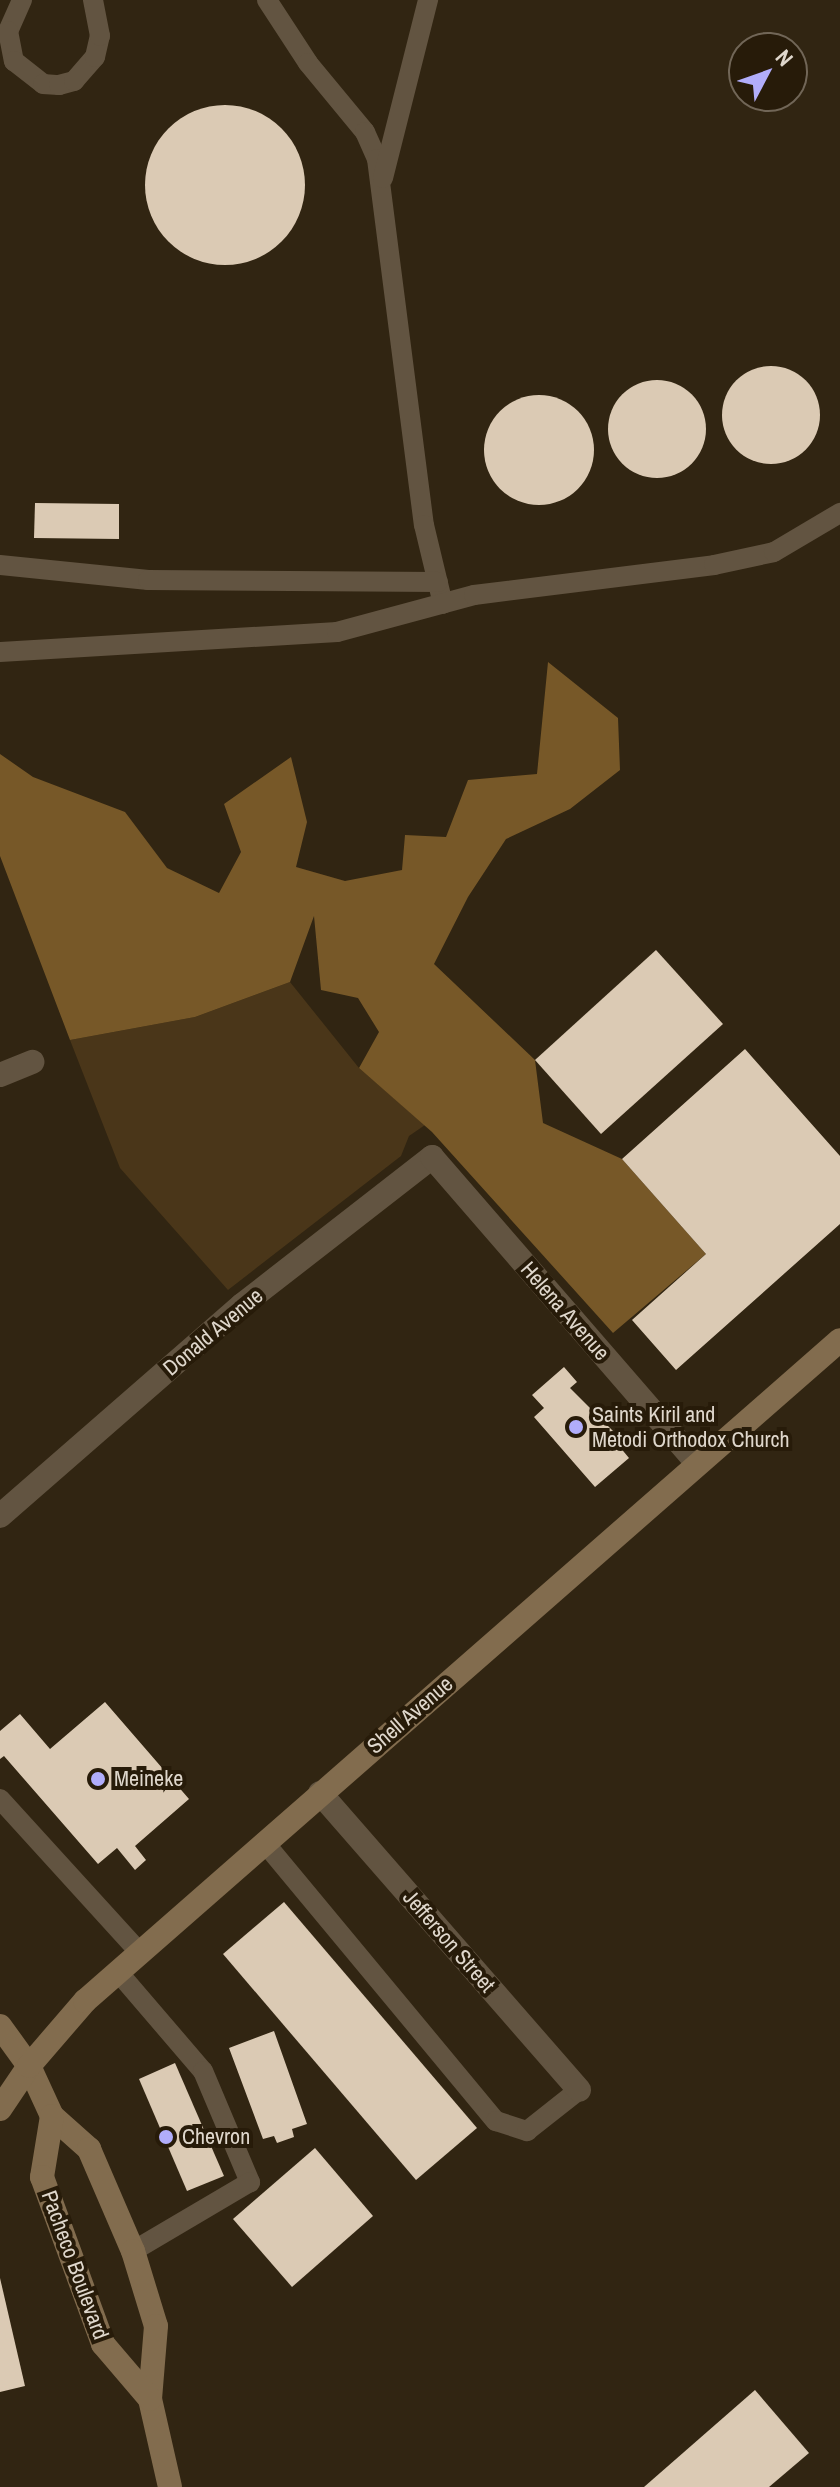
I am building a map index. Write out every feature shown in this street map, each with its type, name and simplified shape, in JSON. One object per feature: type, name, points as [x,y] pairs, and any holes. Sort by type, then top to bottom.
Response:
[{"type":"street","points":[[0,1075],[32,1062]]},
{"type":"street","name":"Helena Avenue","points":[[432,1157],[698,1464]]},
{"type":"street","name":"Donald Avenue","points":[[0,1516],[242,1305],[432,1157]]},
{"type":"street","name":"Shell Avenue","points":[[0,2109],[29,2066],[118,1972],[840,1340]]},
{"type":"street","name":"Jefferson Street","points":[[320,1793],[579,2090]]},
{"type":"street","name":"Pacheco Boulevard","points":[[0,2026],[29,2066],[52,2116],[89,2149],[133,2251],[156,2326],[150,2399],[170,2487]]},
{"type":"street","name":"Pacheco Boulevard","points":[[52,2116],[42,2177],[103,2344],[150,2399]]},
{"type":"lane","points":[[22,0],[8,31],[14,61],[43,84],[59,85],[74,81],[95,57],[100,36],[93,0]]},
{"type":"lane","points":[[267,0],[308,63],[365,132],[382,182],[399,343],[424,525],[443,604]]},
{"type":"lane","points":[[382,182],[428,0]]},
{"type":"lane","points":[[0,652],[163,639],[292,638],[337,632],[474,595],[714,565],[774,552],[840,513]]},
{"type":"lane","points":[[0,565],[148,580],[438,582]]},
{"type":"lane","points":[[0,1799],[140,1953]]},
{"type":"lane","points":[[264,1842],[496,2121],[527,2131],[579,2090]]},
{"type":"lane","points":[[118,1972],[203,2071],[250,2182],[133,2251]]},
{"type":"shaded area","points":[[548,662],[618,718],[620,770],[570,809],[506,839],[468,897],[434,964],[535,1060],[543,1123],[622,1159],[706,1254],[613,1333],[432,1132],[359,1068],[379,1032],[358,998],[321,990],[314,916],[290,982],[195,1017],[70,1040],[0,856],[0,754],[33,777],[125,812],[167,868],[219,893],[241,852],[224,804],[291,757],[307,822],[296,867],[345,881],[402,870],[405,835],[446,837],[468,780],[537,774]]},
{"type":"shaded area","points":[[290,982],[359,1068],[425,1125],[409,1136],[401,1156],[228,1290],[120,1168],[70,1040],[195,1017]]},
{"type":"building","points":[[225,105],[256,111],[282,128],[299,154],[305,185],[299,216],[282,242],[256,259],[225,265],[194,259],[168,242],[151,216],[145,185],[151,154],[168,128],[194,111]]},
{"type":"building","points":[[771,366],[790,370],[805,381],[816,396],[820,415],[816,434],[805,449],[790,460],[771,464],[752,460],[737,449],[726,434],[722,415],[726,396],[737,381],[752,370]]},
{"type":"building","points":[[657,380],[676,384],[691,395],[702,410],[706,429],[702,448],[691,463],[676,474],[657,478],[638,474],[623,463],[612,448],[608,429],[612,410],[623,395],[638,384]]},
{"type":"building","points":[[539,395],[560,399],[578,411],[590,429],[594,450],[590,471],[578,489],[560,501],[539,505],[518,501],[500,489],[488,471],[484,450],[488,429],[500,411],[518,399]]},
{"type":"building","points":[[35,503],[119,504],[119,539],[34,538]]},
{"type":"building","points":[[656,950],[723,1024],[601,1134],[535,1060]]},
{"type":"building","points":[[745,1049],[840,1156],[840,1224],[676,1370],[632,1320],[706,1254],[622,1159]]},
{"type":"building","name":"Saints Kiril and Metodi Orthodox Church","points":[[564,1367],[577,1382],[570,1388],[618,1436],[614,1440],[629,1458],[595,1487],[534,1417],[544,1408],[532,1395]]},
{"type":"building","name":"Meineke","points":[[105,1702],[189,1799],[135,1846],[146,1860],[135,1870],[117,1848],[98,1864],[4,1756],[0,1759],[0,1731],[20,1714],[50,1749]]},
{"type":"building","points":[[284,1902],[477,2128],[416,2180],[223,1954]]},
{"type":"building","points":[[274,2031],[307,2124],[292,2129],[294,2137],[277,2143],[274,2136],[263,2139],[229,2048]]},
{"type":"building","points":[[175,2063],[224,2176],[187,2191],[139,2079]]},
{"type":"building","points":[[315,2148],[373,2216],[292,2287],[233,2219]]},
{"type":"building","points":[[0,2278],[25,2386],[0,2392]]},
{"type":"building","points":[[755,2390],[809,2453],[769,2487],[644,2487]]},
{"type":"place","name":"Saints Kiril and Metodi Orthodox Church","points":[[576,1427]]},
{"type":"place","name":"Meineke","points":[[98,1779]]},
{"type":"place","name":"Chevron","points":[[166,2137]]}]
